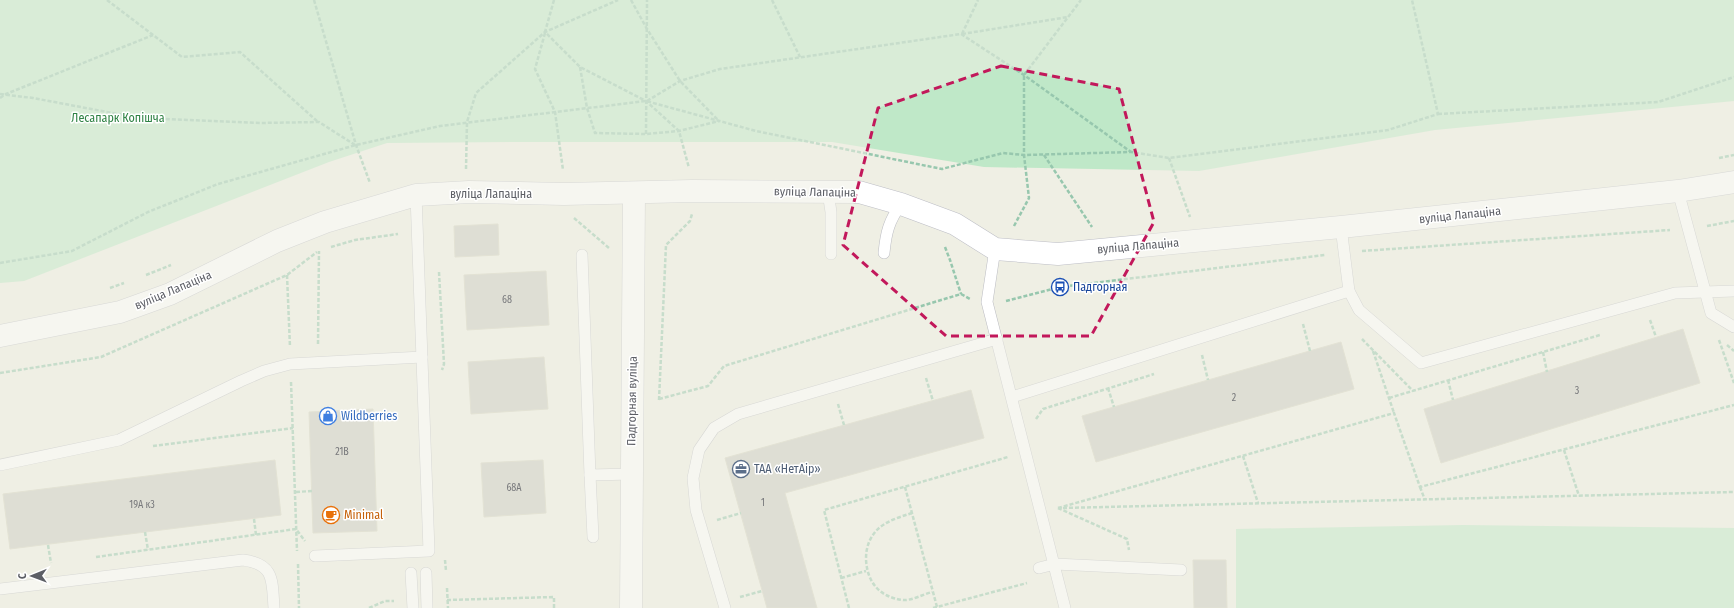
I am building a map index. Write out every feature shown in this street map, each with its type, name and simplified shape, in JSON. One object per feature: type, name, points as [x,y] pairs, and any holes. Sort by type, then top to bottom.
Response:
[{"type":"main road","name":"вуліца Лапаціна","points":[[0,336],[120,312],[170,294],[284,238],[325,222],[416,195],[469,192],[564,194],[692,191],[859,192],[901,204],[955,224],[995,249],[1058,254],[1341,227],[1678,191],[1734,182]]},
{"type":"main road","name":"Падгорная вуліца","points":[[631,608],[634,193]]},
{"type":"lane","points":[[1678,191],[1690,229],[1705,292],[1712,313],[1734,327]]},
{"type":"lane","points":[[828,192],[831,212],[831,254]]},
{"type":"lane","points":[[315,556],[429,551],[416,195]]},
{"type":"lane","points":[[884,253],[886,234],[891,219],[901,204]]},
{"type":"lane","points":[[1341,227],[1349,291],[1359,310],[1420,363],[1675,292],[1734,291]]},
{"type":"lane","points":[[995,249],[987,302],[1065,608]]},
{"type":"lane","points":[[582,256],[593,537]]},
{"type":"lane","points":[[1012,397],[1349,291]]},
{"type":"lane","points":[[724,605],[696,510],[693,478],[699,450],[714,428],[738,414],[997,339]]},
{"type":"lane","points":[[0,465],[119,440],[241,381],[264,371],[290,364],[422,357]]},
{"type":"lane","points":[[590,475],[632,474]]},
{"type":"lane","points":[[0,589],[243,560],[261,564],[267,569],[272,578],[274,608]]},
{"type":"lane","points":[[1039,568],[1055,564],[1181,570]]},
{"type":"lane","points":[[412,573],[413,604]]},
{"type":"lane","points":[[426,573],[427,604]]},
{"type":"path","points":[[107,0],[182,57],[240,52],[319,122],[356,145]]},
{"type":"path","points":[[314,0],[356,145],[373,189]]},
{"type":"path","points":[[554,0],[535,69],[554,112],[564,174]]},
{"type":"path","points":[[466,173],[467,122],[476,93],[545,32],[618,0]]},
{"type":"path","points":[[631,0],[647,29],[680,81],[719,121]]},
{"type":"path","points":[[646,134],[647,0]]},
{"type":"path","points":[[772,0],[800,57]]},
{"type":"path","points":[[961,34],[978,0]]},
{"type":"path","points":[[1014,228],[1029,198],[1024,155],[1024,75],[1081,0]]},
{"type":"path","points":[[1412,0],[1438,114]]},
{"type":"path","points":[[0,262],[72,251],[148,212],[218,184],[356,145],[440,126],[646,101],[680,81],[720,69],[1068,17]]},
{"type":"path","points":[[545,32],[580,67],[646,101],[764,133],[942,169],[1003,153],[1024,155],[1131,152],[1169,158],[1388,130],[1438,114],[1658,102],[1734,77]]},
{"type":"path","points":[[961,34],[1024,75],[1131,152]]},
{"type":"path","points":[[0,98],[6,94],[153,35]]},
{"type":"path","points":[[580,67],[587,108],[595,133],[646,134],[679,131],[719,121]]},
{"type":"path","points":[[0,94],[33,98],[139,118],[260,123],[319,122]]},
{"type":"path","points":[[646,101],[679,131],[690,172]]},
{"type":"path","points":[[1044,154],[1093,229]]},
{"type":"path","points":[[1169,158],[1192,221]]},
{"type":"path","points":[[692,214],[690,221],[666,245],[659,399],[708,386],[724,366],[961,294]]},
{"type":"path","points":[[1007,301],[1060,287],[1344,252],[1690,229],[1734,221]]},
{"type":"path","points":[[0,373],[101,357],[287,275],[319,251],[355,240],[417,231]]},
{"type":"path","points":[[944,245],[961,294],[975,302]]},
{"type":"path","points":[[318,362],[319,251]]},
{"type":"path","points":[[287,275],[297,553]]},
{"type":"path","points":[[1298,307],[1310,351]]},
{"type":"path","points":[[1359,310],[1425,500]]},
{"type":"path","points":[[1643,322],[1657,318]]},
{"type":"path","points":[[1650,320],[1656,337]]},
{"type":"path","points":[[1389,398],[1604,334]]},
{"type":"path","points":[[1358,335],[1413,391]]},
{"type":"path","points":[[1198,338],[1208,380]]},
{"type":"path","points":[[1718,338],[1734,383]]},
{"type":"path","points":[[1543,352],[1547,372]]},
{"type":"path","points":[[922,361],[933,401]]},
{"type":"path","points":[[1448,380],[1453,400]]},
{"type":"path","points":[[1420,487],[1734,405]]},
{"type":"path","points":[[1042,513],[1394,413]]},
{"type":"path","points":[[149,446],[293,428]]},
{"type":"path","points":[[1564,450],[1579,496]]},
{"type":"path","points":[[849,608],[824,510],[1026,452]]},
{"type":"path","points":[[1244,456],[1258,503]]},
{"type":"path","points":[[905,487],[935,608],[1024,583],[1042,582],[1039,568]]},
{"type":"path","points":[[296,492],[312,491]]},
{"type":"path","points":[[1058,508],[1734,492]]},
{"type":"path","points":[[1058,508],[1127,539],[1132,567]]},
{"type":"path","points":[[700,524],[742,513]]},
{"type":"path","points":[[912,513],[890,521],[876,530],[866,547],[866,571],[874,586],[885,595],[904,600],[932,592]]},
{"type":"path","points":[[254,519],[256,535]]},
{"type":"path","points":[[717,520],[719,527]]},
{"type":"path","points":[[95,557],[296,529]]},
{"type":"path","points":[[145,532],[148,550]]},
{"type":"path","points":[[48,545],[51,563]]},
{"type":"path","points":[[297,561],[299,608]]},
{"type":"path","points":[[43,564],[58,562]]},
{"type":"path","points":[[841,578],[866,571]]},
{"type":"path","points":[[738,590],[741,603]]},
{"type":"path","points":[[724,605],[740,597],[762,591]]},
{"type":"path","points":[[427,604],[554,597],[554,608]]},
{"type":"path","points":[[369,608],[385,601],[413,604]]},
{"type":"highlighted area","points":[[1001,66],[1119,89],[1154,222],[1091,336],[946,336],[843,245],[878,108]]},
{"type":"green space","name":"Лесапарк Копішча","points":[[0,0],[1734,0],[1734,101],[1435,130],[1199,171],[984,167],[832,142],[387,143],[329,162],[24,281],[0,283]]},
{"type":"green space","points":[[1463,525],[1734,528],[1734,608],[1236,608],[1236,529]]},
{"type":"building","points":[[498,224],[499,255],[455,257],[454,226]]},
{"type":"building","points":[[546,271],[549,325],[467,330],[464,275]]},
{"type":"building","points":[[1683,329],[1700,383],[1441,463],[1424,409]]},
{"type":"building","points":[[1341,342],[1354,389],[1096,462],[1082,416]]},
{"type":"building","points":[[544,357],[548,409],[471,414],[468,362]]},
{"type":"building","points":[[971,390],[984,438],[785,493],[817,608],[767,608],[725,458]]},
{"type":"building","points":[[373,409],[377,531],[313,533],[309,412]]},
{"type":"building","points":[[275,460],[281,515],[10,549],[3,494]]},
{"type":"building","points":[[543,460],[546,513],[484,517],[481,463]]},
{"type":"building","points":[[1193,560],[1226,560],[1227,608],[1194,608]]},
{"type":"place","name":"Падгорная","points":[[1060,287]]},
{"type":"place","name":"Wildberries","points":[[328,416]]},
{"type":"place","name":"ТАА «НетАір»","points":[[741,469]]},
{"type":"place","name":"Minimal","points":[[331,515]]}]
